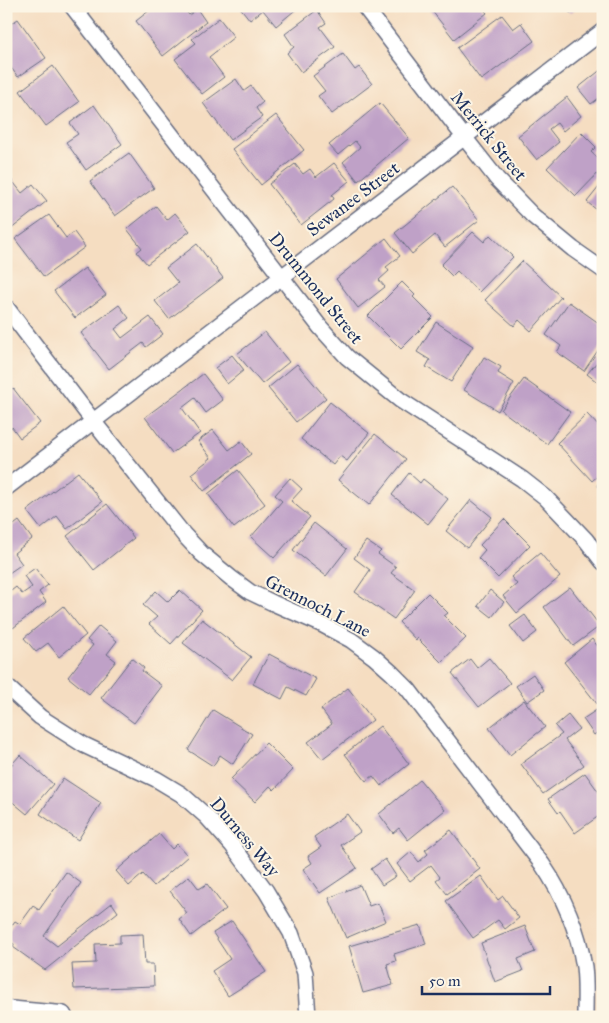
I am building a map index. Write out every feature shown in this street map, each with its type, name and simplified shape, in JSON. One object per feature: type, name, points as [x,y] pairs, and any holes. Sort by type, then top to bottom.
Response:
[{"type":"main road","points":[[6,1012],[60,1017]]},
{"type":"street","name":"Drummond Street","points":[[72,6],[281,278],[347,357],[400,400],[522,479],[545,497],[586,540],[603,562]]},
{"type":"street","name":"Merrick Street","points":[[364,6],[497,178],[533,216],[573,249],[603,270]]},
{"type":"street","name":"Sewanee Street","points":[[6,488],[603,31]]},
{"type":"street","name":"Grennoch Lane","points":[[6,306],[93,421],[184,535],[202,554],[250,592],[323,625],[351,640],[374,657],[408,689],[555,883],[573,923],[580,946],[584,968],[586,1017]]},
{"type":"street","name":"Durness Way","points":[[6,686],[40,717],[84,745],[156,779],[181,794],[206,816],[232,844],[266,891],[291,933],[305,973],[308,1017]]},
{"type":"building","points":[[6,6],[16,6],[6,13]]},
{"type":"building","points":[[155,6],[182,6],[189,15],[197,9],[206,22],[163,56],[136,21]]},
{"type":"building","points":[[239,6],[300,6],[276,26],[263,10],[250,20]]},
{"type":"building","points":[[428,6],[481,6],[487,13],[454,39]]},
{"type":"building","points":[[565,6],[580,6],[570,13]]},
{"type":"building","points":[[317,10],[326,23],[320,27],[335,47],[301,72],[287,53],[294,47],[285,34]]},
{"type":"building","points":[[502,15],[513,29],[521,23],[534,41],[481,80],[457,48]]},
{"type":"building","points":[[219,18],[234,37],[209,57],[224,77],[202,94],[175,59],[196,43],[192,39]]},
{"type":"building","points":[[18,19],[46,58],[18,77],[6,61],[6,55],[9,53],[6,48],[6,27]]},
{"type":"building","points":[[343,54],[355,70],[359,67],[372,84],[332,114],[318,96],[325,91],[313,76]]},
{"type":"building","points":[[53,66],[79,102],[46,126],[20,91]]},
{"type":"building","points":[[603,68],[603,95],[591,104],[578,88]]},
{"type":"building","points":[[236,79],[244,91],[251,86],[263,102],[256,108],[262,117],[230,140],[203,103]]},
{"type":"building","points":[[567,97],[581,116],[563,131],[557,123],[549,129],[559,142],[537,160],[518,136]]},
{"type":"building","points":[[380,103],[409,138],[358,181],[343,162],[360,147],[355,141],[338,155],[329,145]]},
{"type":"building","points":[[94,105],[122,144],[86,170],[66,142],[78,134],[70,123]]},
{"type":"building","points":[[276,115],[304,150],[261,185],[232,149]]},
{"type":"building","points":[[581,132],[596,147],[591,152],[603,163],[603,168],[576,196],[547,168]]},
{"type":"building","points":[[129,153],[154,188],[115,216],[90,181]]},
{"type":"building","points":[[334,163],[349,181],[332,195],[334,199],[301,225],[269,184],[295,164],[303,174],[310,169],[316,177]]},
{"type":"building","points":[[6,173],[22,193],[33,184],[47,201],[6,233]]},
{"type":"building","points":[[603,182],[603,215],[587,202]]},
{"type":"building","points":[[452,187],[479,220],[445,247],[435,235],[412,254],[395,233]]},
{"type":"building","points":[[156,206],[167,220],[175,213],[190,231],[147,264],[137,252],[142,248],[127,229]]},
{"type":"building","points":[[49,215],[66,238],[74,232],[85,247],[44,277],[15,239]]},
{"type":"building","points":[[473,232],[484,242],[490,235],[513,257],[479,292],[457,271],[452,276],[441,265]]},
{"type":"building","points":[[386,238],[400,256],[386,267],[389,271],[379,280],[385,287],[358,308],[336,279]]},
{"type":"building","points":[[197,244],[223,278],[169,319],[155,301],[178,283],[166,268]]},
{"type":"building","points":[[522,261],[561,297],[531,331],[519,320],[514,326],[485,300]]},
{"type":"building","points":[[85,268],[106,295],[75,318],[54,291]]},
{"type":"building","points":[[402,282],[415,295],[413,297],[433,317],[401,349],[368,316]]},
{"type":"building","points":[[569,302],[603,326],[603,343],[584,371],[557,352],[561,346],[546,335]]},
{"type":"building","points":[[119,305],[129,318],[115,329],[122,338],[150,317],[163,334],[146,347],[143,343],[109,369],[81,333]]},
{"type":"building","points":[[436,322],[473,346],[451,382],[426,367],[430,360],[417,352]]},
{"type":"building","points":[[265,332],[289,362],[262,384],[237,354]]},
{"type":"building","points":[[232,355],[244,370],[227,384],[215,368]]},
{"type":"building","points":[[603,355],[603,383],[601,385],[587,374]]},
{"type":"building","points":[[484,357],[501,367],[498,373],[514,383],[498,411],[464,390]]},
{"type":"building","points":[[297,364],[326,398],[296,422],[268,388]]},
{"type":"building","points":[[203,374],[223,400],[206,413],[195,398],[182,408],[200,433],[172,453],[145,417]]},
{"type":"building","points":[[524,379],[570,412],[547,444],[501,410]]},
{"type":"building","points":[[13,388],[40,423],[20,438],[12,427],[6,432],[6,394]]},
{"type":"building","points":[[330,402],[369,433],[347,461],[340,456],[333,465],[301,439]]},
{"type":"building","points":[[587,414],[603,431],[603,471],[592,481],[557,443]]},
{"type":"building","points":[[213,430],[229,450],[241,441],[251,454],[204,491],[191,474],[211,458],[198,441]]},
{"type":"building","points":[[375,434],[406,459],[369,505],[338,480]]},
{"type":"building","points":[[238,470],[265,504],[234,528],[208,494]]},
{"type":"building","points":[[78,472],[102,502],[67,529],[57,516],[41,529],[27,511]]},
{"type":"building","points":[[409,473],[420,483],[423,479],[448,499],[428,524],[392,495]]},
{"type":"building","points":[[290,478],[302,489],[291,501],[310,517],[274,558],[251,537],[282,501],[275,495]]},
{"type":"building","points":[[603,481],[603,492],[597,485]]},
{"type":"building","points":[[471,500],[492,517],[467,548],[446,531]]},
{"type":"building","points":[[107,504],[134,538],[94,570],[67,536]]},
{"type":"building","points":[[504,519],[530,545],[498,578],[478,558],[485,550],[480,545]]},
{"type":"building","points":[[19,521],[32,539],[14,553],[22,564],[6,575],[6,531]]},
{"type":"building","points":[[314,523],[347,549],[326,576],[293,550]]},
{"type":"building","points":[[366,541],[381,551],[378,554],[396,567],[391,573],[415,590],[394,619],[355,592],[370,570],[354,558]]},
{"type":"building","points":[[540,553],[560,577],[517,613],[503,596],[517,584],[511,577]]},
{"type":"building","points":[[35,568],[48,585],[39,592],[46,602],[13,628],[6,618],[6,595],[16,587],[22,594],[32,587],[24,576]]},
{"type":"building","points":[[570,587],[600,626],[573,646],[544,607]]},
{"type":"building","points":[[180,590],[202,610],[171,644],[149,624],[157,617],[143,605],[156,591],[168,602]]},
{"type":"building","points":[[490,590],[504,602],[492,617],[478,606]]},
{"type":"building","points":[[428,593],[448,613],[444,616],[466,638],[441,662],[399,622]]},
{"type":"building","points":[[63,606],[86,635],[59,657],[48,643],[36,652],[24,638]]},
{"type":"building","points":[[525,615],[537,632],[523,643],[510,626]]},
{"type":"building","points":[[202,619],[251,657],[232,680],[183,643]]},
{"type":"building","points":[[99,626],[117,641],[107,654],[116,661],[89,694],[68,677],[93,645],[87,640]]},
{"type":"building","points":[[592,639],[603,653],[603,702],[598,705],[564,662]]},
{"type":"building","points":[[269,654],[316,679],[306,696],[288,687],[282,699],[253,684]]},
{"type":"building","points":[[132,658],[144,668],[142,671],[162,686],[134,723],[101,698]]},
{"type":"building","points":[[489,658],[510,683],[479,707],[452,673],[470,659],[477,668]]},
{"type":"building","points":[[533,674],[544,690],[527,702],[516,686]]},
{"type":"building","points":[[348,688],[373,720],[322,759],[308,742],[332,724],[321,709]]},
{"type":"building","points":[[524,700],[545,727],[510,755],[489,728]]},
{"type":"building","points":[[598,709],[603,715],[603,728],[594,735],[583,719]]},
{"type":"building","points":[[213,710],[252,734],[233,764],[220,755],[213,766],[188,750]]},
{"type":"building","points":[[568,715],[579,729],[565,740],[584,765],[543,794],[521,764],[562,734],[555,726]]},
{"type":"building","points":[[380,726],[409,764],[381,786],[373,776],[366,781],[345,754]]},
{"type":"building","points":[[266,743],[293,770],[274,790],[270,786],[255,802],[231,779]]},
{"type":"building","points":[[20,755],[53,784],[27,814],[9,799],[6,803],[6,771]]},
{"type":"building","points":[[585,773],[603,798],[603,813],[575,833],[560,811],[558,813],[548,799]]},
{"type":"building","points":[[63,778],[101,803],[78,840],[40,814]]},
{"type":"building","points":[[420,780],[445,810],[408,840],[399,828],[393,833],[379,814]]},
{"type":"building","points":[[347,814],[360,832],[341,845],[357,868],[320,893],[303,869],[312,863],[308,856],[321,847],[314,837]]},
{"type":"building","points":[[451,830],[480,869],[447,894],[436,880],[440,877],[431,865],[410,881],[397,864],[411,852],[419,862],[428,854],[425,850]]},
{"type":"building","points":[[159,834],[172,849],[177,844],[188,856],[154,886],[143,874],[129,886],[116,871]]},
{"type":"building","points":[[385,859],[396,876],[382,885],[371,869]]},
{"type":"building","points":[[66,872],[81,883],[44,936],[57,946],[112,903],[118,912],[45,970],[13,947],[14,944],[6,938],[6,933],[15,921],[20,924],[33,906],[39,910]]},
{"type":"building","points":[[189,876],[199,889],[207,884],[226,909],[191,936],[179,919],[187,913],[170,891]]},
{"type":"building","points":[[481,876],[498,900],[503,896],[519,918],[505,929],[498,920],[473,938],[446,901]]},
{"type":"building","points":[[360,885],[369,906],[378,903],[386,921],[346,938],[329,898]]},
{"type":"building","points":[[232,921],[266,972],[228,996],[212,971],[230,959],[213,933]]},
{"type":"building","points":[[420,925],[426,944],[394,954],[396,961],[387,964],[393,985],[363,993],[349,946]]},
{"type":"building","points":[[525,926],[535,952],[518,959],[523,971],[495,982],[481,943]]},
{"type":"building","points":[[143,934],[145,964],[153,964],[154,986],[74,989],[72,964],[96,963],[95,944],[120,943],[120,935]]}]
